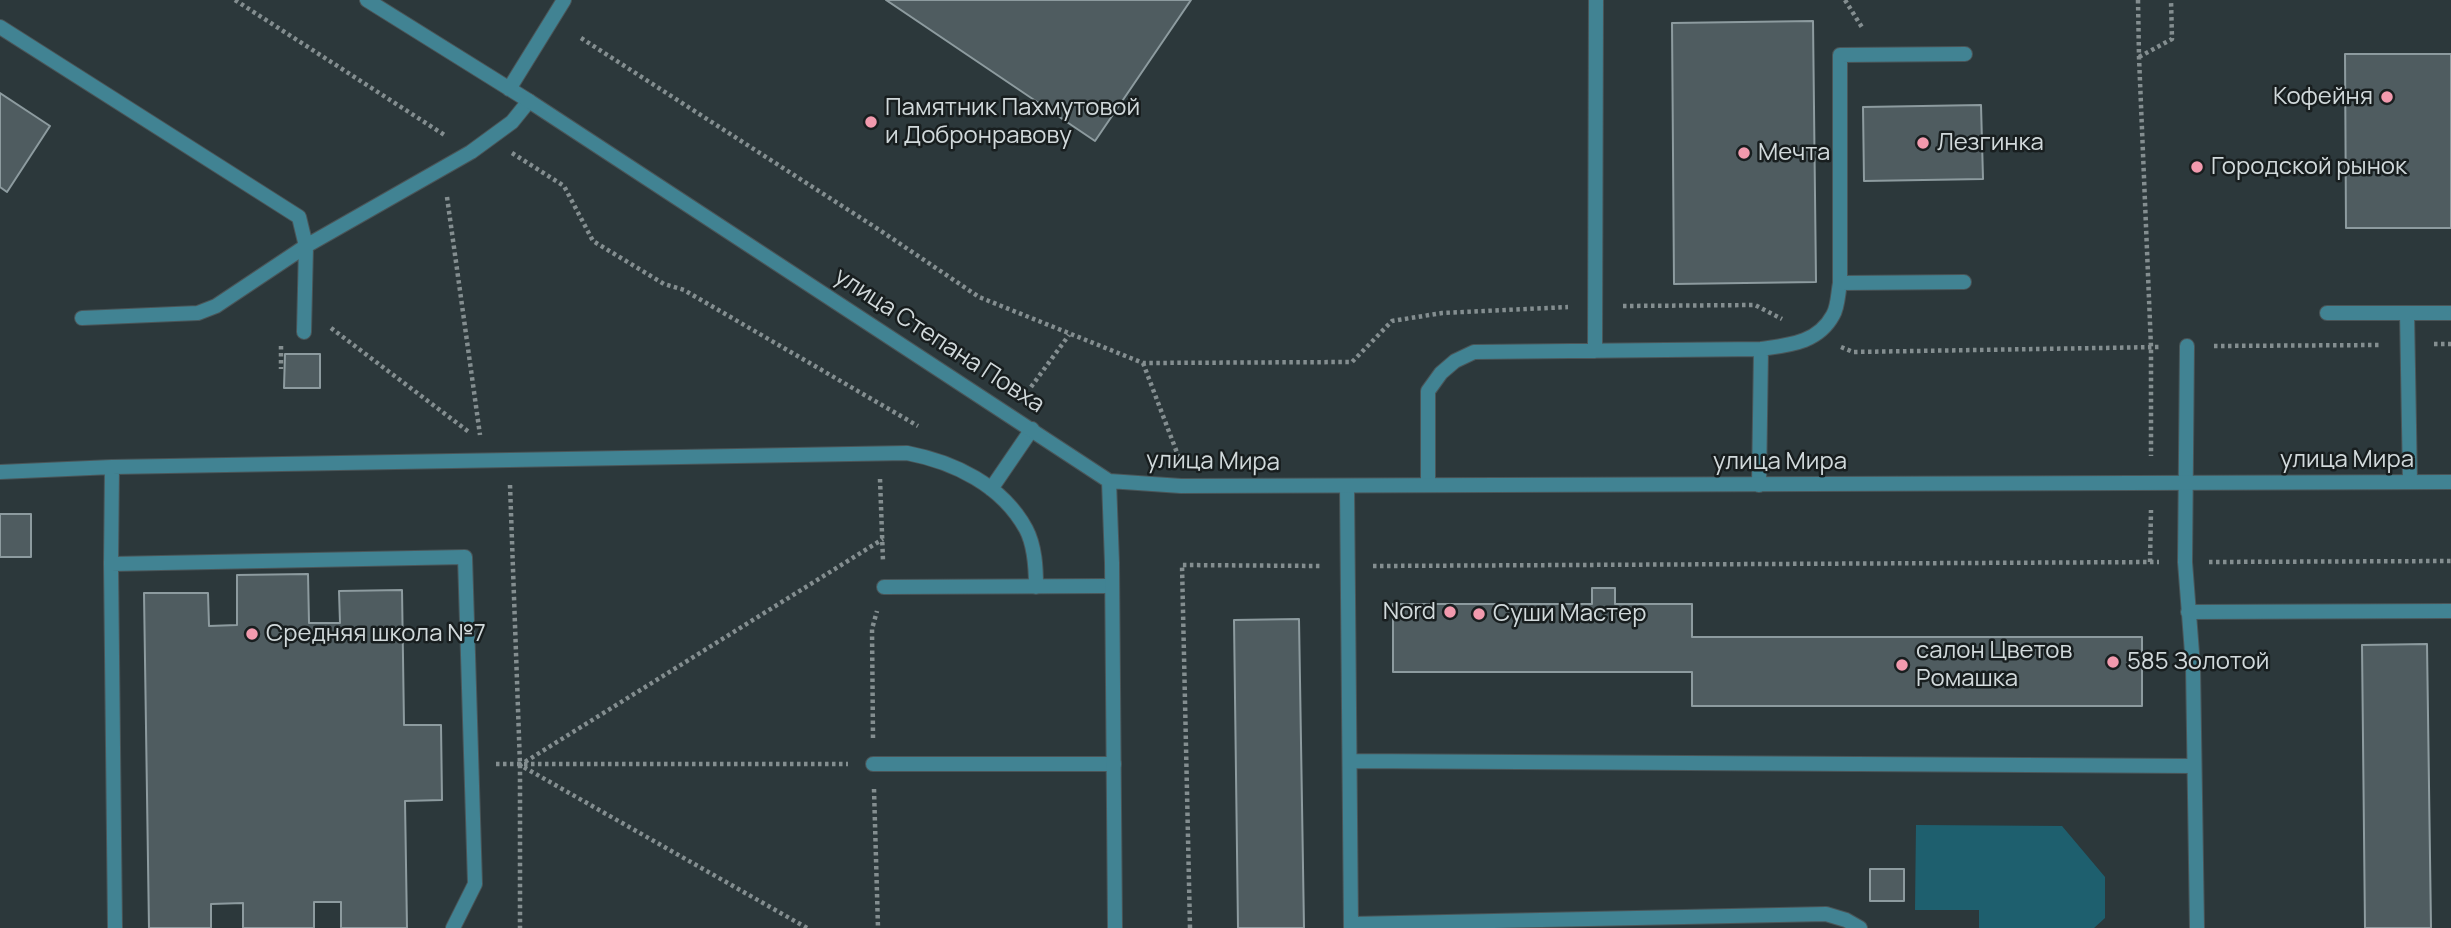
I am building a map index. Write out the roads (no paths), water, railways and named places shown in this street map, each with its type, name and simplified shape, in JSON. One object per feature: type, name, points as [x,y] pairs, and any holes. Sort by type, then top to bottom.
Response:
[{"type":"street","name":"улица Степана Повха","points":[[367,0],[529,101],[1109,481]]},
{"type":"street","points":[[509,89],[564,0]]},
{"type":"street","points":[[1595,351],[1596,0]]},
{"type":"street","points":[[0,27],[299,217],[306,246],[304,332]]},
{"type":"street","points":[[1428,484],[1429,391],[1441,373],[1455,361],[1474,352],[1761,349],[1792,345],[1817,336],[1834,314],[1840,283],[1840,55],[1965,54]]},
{"type":"street","points":[[82,318],[198,313],[216,306],[306,246],[490,140],[512,122],[529,101]]},
{"type":"street","points":[[1840,283],[1964,282]]},
{"type":"street","points":[[2327,313],[2451,313]]},
{"type":"street","points":[[2407,313],[2410,482]]},
{"type":"street","points":[[2186,346],[2185,562],[2193,666],[2197,928]]},
{"type":"street","points":[[1759,485],[1761,349]]},
{"type":"street","points":[[991,488],[1032,429]]},
{"type":"street","points":[[0,472],[113,467],[907,453],[933,458],[954,466],[991,488],[1009,506],[1027,530],[1036,562],[1036,587]]},
{"type":"street","points":[[113,467],[111,564],[115,928]]},
{"type":"street","points":[[1109,481],[1115,928]]},
{"type":"street","name":"улица Мира","points":[[1109,481],[1181,486],[2451,482]]},
{"type":"street","points":[[1347,486],[1351,926],[1826,914],[1860,928]]},
{"type":"street","points":[[111,564],[465,557],[475,884],[453,928]]},
{"type":"street","points":[[884,587],[1112,586]]},
{"type":"street","points":[[2188,612],[2451,611]]},
{"type":"street","points":[[1350,761],[2194,766]]},
{"type":"street","points":[[873,764],[1114,764]]},
{"type":"place","name":"Кофейня","points":[[2387,97]]},
{"type":"place","name":"Памятник Пахмутовой и Добронравову","points":[[871,122]]},
{"type":"place","name":"Лезгинка","points":[[1923,143]]},
{"type":"place","name":"Мечта","points":[[1744,153]]},
{"type":"place","name":"Городской рынок","points":[[2197,167]]},
{"type":"place","name":"Nord","points":[[1450,612]]},
{"type":"place","name":"Суши Мастер","points":[[1479,614]]},
{"type":"place","name":"Средняя школа №7","points":[[252,634]]},
{"type":"place","name":"585 Золотой","points":[[2113,662]]},
{"type":"place","name":"салон Цветов Ромашка","points":[[1902,665]]}]
